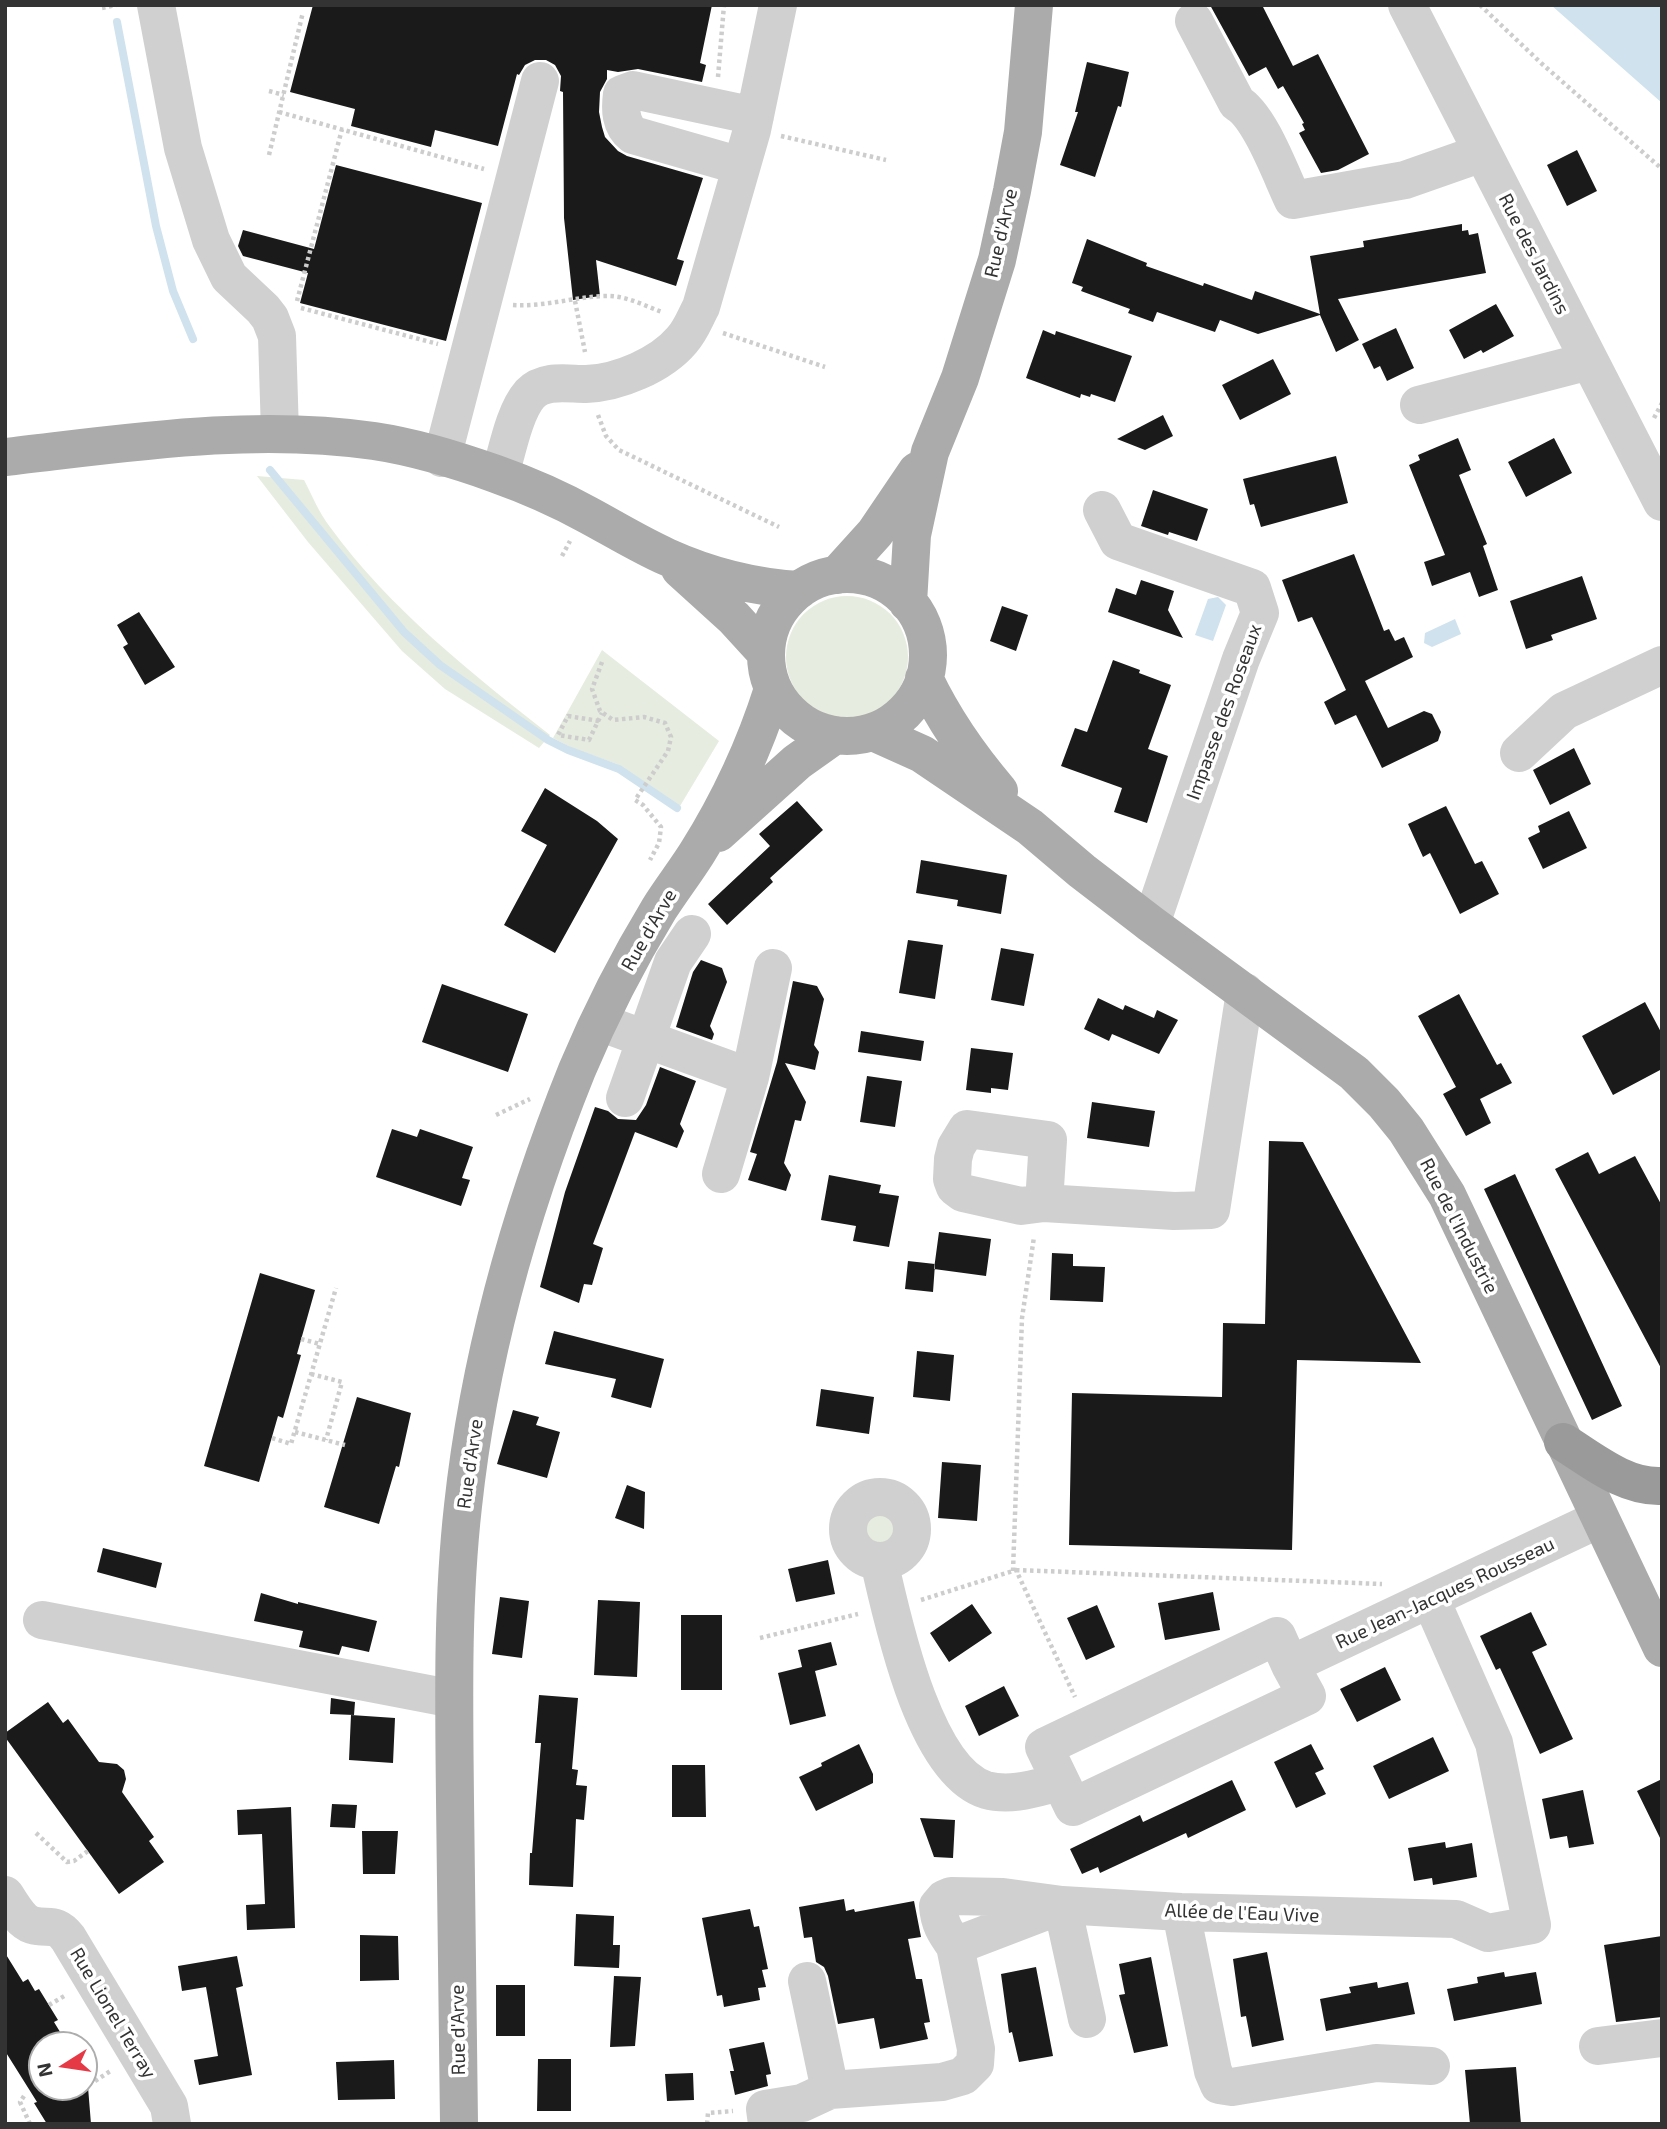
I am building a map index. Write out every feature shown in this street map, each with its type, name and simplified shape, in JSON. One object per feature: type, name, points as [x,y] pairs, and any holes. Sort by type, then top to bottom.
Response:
[{"type":"highway","points":[[1563,1442],[1623,1478],[1643,1485],[1662,1486]]},
{"type":"main road","name":"Rue d'Arve","points":[[908,603],[912,535],[930,452],[960,377],[997,260],[1023,132],[1034,5]]},
{"type":"main road","points":[[5,457],[166,439],[280,433],[373,441],[500,475],[584,512],[667,558],[736,582],[799,590]]},
{"type":"main road","name":"Rue d'Arve","points":[[837,575],[875,533],[930,452]]},
{"type":"main road","points":[[667,558],[734,618],[770,671],[786,709],[803,724],[824,733],[846,736],[873,732],[905,711],[924,678],[927,652],[925,638],[915,613],[896,592],[876,580],[837,575],[811,583],[799,590],[782,607],[767,641],[770,671]]},
{"type":"main road","name":"Rue d'Arve","points":[[459,2124],[454,1699],[456,1586],[463,1506],[487,1359],[511,1266],[546,1157],[578,1070],[599,1022],[655,916],[698,851],[753,748],[770,671]]},
{"type":"main road","name":"Rue de l'Industrie","points":[[924,678],[961,745],[1030,828]]},
{"type":"main road","name":"Rue de l'Industrie","points":[[873,732],[922,754],[1030,828],[1151,925],[1354,1073],[1406,1130],[1447,1195],[1662,1648]]},
{"type":"main road","name":"Rue d'Arve","points":[[698,851],[797,762],[835,735]]},
{"type":"street","points":[[156,5],[183,148],[211,240],[229,276],[263,309],[277,336],[280,433]]},
{"type":"street","points":[[500,475],[520,410],[528,396],[542,386],[592,384],[645,368],[683,340],[701,307],[741,166],[755,116],[778,5]]},
{"type":"street","name":"Rue des Jardins","points":[[1407,5],[1662,502]]},
{"type":"street","points":[[1194,21],[1237,103],[1245,107],[1256,123],[1293,200],[1405,180],[1482,153]]},
{"type":"street","points":[[442,458],[540,80]]},
{"type":"street","points":[[741,166],[633,135],[625,128],[622,119],[622,93],[633,90],[755,116]]},
{"type":"street","points":[[1419,405],[1589,361]]},
{"type":"street","name":"Impasse des Roseaux","points":[[1102,510],[1118,541],[1252,588],[1260,613],[1241,659],[1151,925]]},
{"type":"street","points":[[1519,753],[1564,711],[1662,665]]},
{"type":"street","points":[[625,1098],[673,962],[692,934]]},
{"type":"street","points":[[722,1174],[750,1077],[773,968]]},
{"type":"street","points":[[1041,1204],[1174,1211],[1210,1221],[1245,992]]},
{"type":"street","points":[[599,1022],[750,1077]]},
{"type":"street","name":"Rue Jean-Jacques Rousseau","points":[[1290,1665],[1599,1520]]},
{"type":"street","points":[[879,1561],[906,1668],[937,1740],[950,1760],[962,1774],[983,1789],[996,1792],[1025,1791],[1060,1782]]},
{"type":"street","name":"Allée de l'Eau Vive","points":[[766,2117],[830,2090],[942,2082],[962,2076],[975,2064],[976,2049],[955,1946],[1062,1905],[1181,1912],[1456,1919],[1489,1933],[1532,1925],[1494,1743],[1431,1600]]},
{"type":"street","points":[[42,1620],[454,1699]]},
{"type":"street","points":[[1277,1636],[1290,1665],[1307,1696],[1073,1807],[1044,1747],[1277,1636]]},
{"type":"street","name":"Rue Lionel Terray","points":[[5,1895],[30,1924],[57,1928],[68,1938],[169,2106],[172,2124]]},
{"type":"street","points":[[1062,1905],[1087,2019]]},
{"type":"street","points":[[1181,1912],[1213,2071],[1219,2085],[1232,2087],[1376,2063],[1431,2066]]},
{"type":"street","points":[[807,1981],[830,2090]]},
{"type":"street","points":[[1598,2046],[1662,2038]]},
{"type":"path","points":[[103,8],[116,5]]},
{"type":"path","points":[[1480,5],[1541,63],[1662,169]]},
{"type":"path","points":[[269,155],[303,12]]},
{"type":"path","points":[[270,91],[284,95]]},
{"type":"path","points":[[279,112],[372,135],[515,177]]},
{"type":"path","points":[[342,129],[295,307],[470,353]]},
{"type":"path","points":[[575,301],[601,424],[614,446],[779,527]]},
{"type":"path","points":[[602,662],[592,689],[600,711],[613,720],[645,717],[665,723],[671,737],[668,751],[639,794]]},
{"type":"path","points":[[599,721],[568,716],[558,735],[589,740],[599,721],[602,713]]},
{"type":"path","points":[[1041,1204],[1022,1318],[1015,1570],[1089,1726]]},
{"type":"path","points":[[272,1438],[291,1444],[336,1287]]},
{"type":"path","points":[[301,1339],[320,1344]]},
{"type":"path","points":[[311,1374],[342,1382],[326,1440]]},
{"type":"path","points":[[295,1432],[345,1444]]},
{"type":"path","points":[[760,1638],[890,1608],[1015,1570],[1383,1584]]},
{"type":"path","points":[[36,1833],[67,1862],[74,1861],[88,1851]]},
{"type":"path","points":[[24,2096],[19,2102],[20,2107],[30,2124]]},
{"type":"path","points":[[707,2124],[708,2113]]},
{"type":"shaded area","points":[[257,476],[304,480],[326,522],[378,585],[461,663],[550,735],[539,748],[445,689],[402,651],[308,542]]},
{"type":"shaded area","points":[[847,596],[870,601],[890,614],[903,634],[908,657],[903,680],[890,700],[870,713],[847,718],[824,713],[804,700],[791,680],[786,657],[791,634],[804,614],[824,601]]},
{"type":"shaded area","points":[[602,650],[719,741],[680,806],[617,764],[572,748],[553,738]]},
{"type":"shaded area","points":[[880,1504],[897,1511],[904,1528],[897,1545],[880,1552],[863,1545],[856,1528],[863,1511]]},
{"type":"water","points":[[1551,5],[1662,5],[1662,103]]},
{"type":"water","points":[[1218,597],[1226,605],[1213,641],[1195,635],[1208,599]]},
{"type":"water","points":[[1455,619],[1461,634],[1432,647],[1424,643],[1425,633]]},
{"type":"building","points":[[313,5],[712,5],[700,63],[706,65],[702,82],[638,69],[618,72],[607,70],[607,79],[600,92],[599,112],[605,137],[618,151],[703,178],[677,259],[684,261],[676,286],[596,260],[600,296],[573,300],[564,218],[563,92],[560,91],[561,76],[555,65],[546,60],[535,60],[525,65],[519,75],[517,74],[498,146],[435,130],[431,147],[351,126],[355,109],[290,92]]},
{"type":"building","points":[[1210,5],[1262,5],[1293,66],[1318,54],[1369,154],[1338,170],[1321,173],[1299,133],[1305,130],[1302,124],[1304,123],[1283,86],[1278,89],[1266,67],[1249,76]]},
{"type":"building","points":[[1087,62],[1129,72],[1121,107],[1118,106],[1095,177],[1060,165],[1078,112],[1075,112]]},
{"type":"building","points":[[1577,150],[1597,191],[1567,206],[1547,165]]},
{"type":"building","points":[[336,165],[482,203],[446,341],[300,303],[308,273],[243,256],[238,246],[243,230],[314,249]]},
{"type":"building","points":[[1462,224],[1462,231],[1468,230],[1469,235],[1478,233],[1486,273],[1338,299],[1359,340],[1336,352],[1320,315],[1258,334],[1220,320],[1215,332],[1157,312],[1153,322],[1128,313],[1130,309],[1081,291],[1083,287],[1072,283],[1087,239],[1147,263],[1146,266],[1203,286],[1204,283],[1252,300],[1255,291],[1320,314],[1310,256],[1364,247],[1363,241]]},
{"type":"building","points":[[1496,304],[1514,336],[1483,353],[1481,350],[1464,359],[1449,330]]},
{"type":"building","points":[[1396,328],[1414,368],[1387,381],[1380,366],[1374,369],[1362,344]]},
{"type":"building","points":[[1043,330],[1055,335],[1056,331],[1132,356],[1115,402],[1091,394],[1090,397],[1081,394],[1080,398],[1026,378]]},
{"type":"building","points":[[1273,359],[1291,394],[1240,420],[1222,385]]},
{"type":"building","points":[[1163,415],[1173,436],[1145,450],[1117,439]]},
{"type":"building","points":[[1458,438],[1471,470],[1459,475],[1487,544],[1483,546],[1498,590],[1479,597],[1470,572],[1432,586],[1424,562],[1445,555],[1409,465],[1420,460],[1418,455]]},
{"type":"building","points":[[1554,438],[1572,473],[1526,497],[1508,462]]},
{"type":"building","points":[[1336,456],[1348,503],[1261,527],[1254,504],[1250,505],[1243,479]]},
{"type":"building","points":[[1153,490],[1208,509],[1197,541],[1141,526]]},
{"type":"building","points":[[1354,554],[1384,631],[1389,629],[1395,641],[1404,637],[1413,657],[1365,681],[1388,728],[1424,711],[1432,714],[1441,732],[1438,741],[1382,768],[1356,715],[1335,725],[1324,702],[1346,690],[1312,617],[1298,622],[1282,580]]},
{"type":"building","points":[[1582,576],[1597,619],[1551,635],[1553,640],[1526,649],[1510,601]]},
{"type":"building","points":[[1141,580],[1174,591],[1168,610],[1183,638],[1108,612],[1116,588],[1136,595]]},
{"type":"building","points":[[1002,606],[1028,615],[1016,651],[990,641]]},
{"type":"building","points":[[139,612],[175,667],[145,685],[123,647],[128,644],[117,625]]},
{"type":"building","points":[[1113,660],[1171,685],[1148,749],[1168,756],[1147,823],[1114,812],[1122,788],[1061,766],[1075,728],[1087,732]]},
{"type":"building","points":[[1574,748],[1591,784],[1550,805],[1533,770]]},
{"type":"building","points":[[545,788],[597,821],[618,839],[555,953],[504,925],[547,845],[521,831]]},
{"type":"building","points":[[797,801],[823,830],[770,878],[773,882],[727,925],[708,904],[770,846],[759,834]]},
{"type":"building","points":[[1446,806],[1475,864],[1482,861],[1499,894],[1460,914],[1430,853],[1423,857],[1408,824]]},
{"type":"building","points":[[1569,811],[1587,848],[1543,869],[1528,838],[1540,832],[1538,826]]},
{"type":"building","points":[[921,860],[1007,875],[1001,914],[957,906],[958,900],[916,893]]},
{"type":"building","points":[[908,940],[943,945],[935,999],[899,993]]},
{"type":"building","points":[[1001,948],[1034,954],[1024,1006],[991,1000]]},
{"type":"building","points":[[701,960],[722,968],[727,982],[710,1026],[714,1034],[712,1040],[676,1027],[693,972]]},
{"type":"building","points":[[793,981],[817,986],[824,999],[814,1045],[819,1052],[815,1070],[785,1063],[806,1102],[801,1121],[795,1120],[784,1163],[791,1175],[786,1191],[748,1180],[757,1154],[750,1152],[777,1062]]},
{"type":"building","points":[[442,984],[528,1014],[508,1072],[422,1042]]},
{"type":"building","points":[[1459,994],[1497,1065],[1501,1063],[1512,1083],[1480,1099],[1491,1123],[1466,1136],[1443,1094],[1456,1087],[1418,1016]]},
{"type":"building","points":[[1098,998],[1123,1010],[1125,1005],[1154,1018],[1157,1010],[1178,1020],[1159,1054],[1112,1034],[1109,1041],[1084,1029]]},
{"type":"building","points":[[1645,1002],[1662,1034],[1662,1069],[1613,1095],[1582,1036]]},
{"type":"building","points":[[861,1031],[924,1041],[921,1061],[858,1052]]},
{"type":"building","points":[[971,1048],[1013,1053],[1008,1090],[991,1088],[991,1093],[966,1090]]},
{"type":"building","points":[[660,1067],[696,1081],[680,1124],[684,1131],[677,1148],[635,1132],[593,1244],[603,1248],[592,1285],[584,1284],[579,1303],[540,1287],[565,1192],[595,1107],[608,1111],[618,1119],[636,1120],[646,1105]]},
{"type":"building","points":[[867,1076],[902,1081],[895,1127],[860,1122]]},
{"type":"building","points":[[1092,1102],[1155,1111],[1149,1147],[1087,1138]]},
{"type":"building","points":[[392,1129],[417,1137],[420,1129],[473,1147],[462,1178],[470,1180],[461,1206],[376,1177]]},
{"type":"building","points":[[1269,1141],[1303,1142],[1421,1363],[1297,1360],[1292,1550],[1069,1545],[1072,1393],[1222,1397],[1223,1323],[1265,1324]]},
{"type":"building","points":[[1588,1152],[1599,1174],[1635,1156],[1662,1206],[1662,1370],[1555,1169]]},
{"type":"building","points":[[1515,1174],[1622,1406],[1592,1420],[1484,1189]]},
{"type":"building","points":[[829,1175],[881,1185],[879,1193],[899,1196],[889,1247],[853,1241],[856,1226],[821,1220]]},
{"type":"building","points":[[939,1232],[991,1239],[986,1276],[934,1269]]},
{"type":"building","points":[[1052,1253],[1073,1254],[1073,1266],[1105,1267],[1103,1302],[1050,1300]]},
{"type":"building","points":[[908,1261],[935,1264],[933,1292],[905,1289]]},
{"type":"building","points":[[260,1273],[315,1290],[297,1354],[301,1355],[283,1418],[278,1416],[259,1482],[204,1466]]},
{"type":"building","points":[[554,1331],[664,1359],[651,1408],[611,1397],[616,1379],[545,1364]]},
{"type":"building","points":[[917,1351],[954,1355],[950,1401],[913,1397]]},
{"type":"building","points":[[821,1389],[874,1397],[869,1434],[816,1426]]},
{"type":"building","points":[[357,1397],[411,1413],[399,1467],[396,1466],[379,1524],[324,1507]]},
{"type":"building","points":[[513,1410],[539,1417],[536,1425],[560,1432],[547,1478],[497,1464]]},
{"type":"building","points":[[942,1462],[981,1465],[977,1521],[938,1518]]},
{"type":"building","points":[[627,1485],[645,1492],[644,1529],[615,1518]]},
{"type":"building","points":[[103,1548],[162,1563],[156,1588],[97,1572]]},
{"type":"building","points":[[828,1560],[835,1594],[796,1602],[788,1569]]},
{"type":"building","points":[[1213,1592],[1220,1630],[1165,1640],[1158,1603]]},
{"type":"building","points":[[261,1593],[377,1621],[369,1652],[342,1646],[339,1655],[299,1647],[303,1631],[254,1621]]},
{"type":"building","points":[[500,1597],[529,1601],[522,1658],[492,1654]]},
{"type":"building","points":[[598,1600],[640,1602],[637,1677],[594,1675]]},
{"type":"building","points":[[972,1604],[992,1633],[949,1662],[930,1633]]},
{"type":"building","points":[[1097,1605],[1115,1647],[1086,1660],[1067,1618]]},
{"type":"building","points":[[1531,1612],[1547,1645],[1532,1652],[1573,1739],[1540,1754],[1500,1668],[1496,1670],[1480,1636]]},
{"type":"building","points":[[681,1615],[722,1615],[722,1690],[681,1690]]},
{"type":"building","points":[[831,1642],[837,1665],[815,1671],[826,1716],[790,1725],[778,1673],[802,1667],[798,1650]]},
{"type":"building","points":[[1385,1667],[1401,1700],[1357,1722],[1340,1689]]},
{"type":"building","points":[[1004,1686],[1019,1716],[979,1736],[965,1706]]},
{"type":"building","points":[[539,1695],[578,1698],[572,1769],[578,1770],[576,1785],[587,1786],[584,1820],[576,1819],[573,1887],[529,1885],[541,1743],[535,1743]]},
{"type":"building","points":[[331,1698],[355,1702],[354,1715],[330,1714]]},
{"type":"building","points":[[48,1702],[63,1723],[68,1719],[99,1762],[117,1764],[124,1770],[126,1779],[122,1792],[154,1837],[149,1841],[164,1862],[119,1894],[5,1737],[5,1733]]},
{"type":"building","points":[[351,1715],[395,1718],[393,1763],[349,1760]]},
{"type":"building","points":[[1433,1737],[1449,1771],[1389,1799],[1373,1766]]},
{"type":"building","points":[[859,1744],[873,1774],[873,1783],[816,1811],[799,1777]]},
{"type":"building","points":[[1311,1744],[1324,1769],[1315,1773],[1326,1794],[1296,1808],[1274,1762]]},
{"type":"building","points":[[672,1765],[705,1765],[706,1817],[672,1817]]},
{"type":"building","points":[[1662,1779],[1662,1842],[1637,1791]]},
{"type":"building","points":[[1232,1780],[1246,1810],[1188,1838],[1186,1833],[1100,1873],[1098,1867],[1082,1874],[1070,1849],[1140,1815],[1143,1822]]},
{"type":"building","points":[[1583,1790],[1594,1844],[1569,1848],[1567,1836],[1550,1839],[1542,1799]]},
{"type":"building","points":[[332,1804],[357,1805],[355,1828],[330,1827]]},
{"type":"building","points":[[291,1807],[295,1928],[247,1930],[246,1905],[265,1904],[262,1834],[238,1835],[237,1810]]},
{"type":"building","points":[[920,1818],[955,1820],[953,1858],[934,1857]]},
{"type":"building","points":[[362,1831],[398,1831],[395,1874],[363,1874]]},
{"type":"building","points":[[1445,1842],[1446,1848],[1472,1843],[1477,1877],[1433,1885],[1432,1878],[1414,1881],[1408,1848]]},
{"type":"building","points":[[844,1899],[846,1911],[854,1909],[855,1912],[914,1901],[921,1937],[908,1939],[916,1979],[922,1979],[930,2022],[924,2023],[928,2039],[880,2049],[874,2018],[838,2024],[828,1976],[824,1967],[816,1962],[812,1937],[804,1938],[799,1907]]},
{"type":"building","points":[[750,1909],[754,1927],[759,1926],[768,1969],[762,1970],[766,1987],[758,1988],[760,2000],[724,2007],[722,1995],[717,1996],[702,1918]]},
{"type":"building","points":[[576,1914],[614,1916],[613,1945],[620,1945],[619,1968],[574,1966]]},
{"type":"building","points":[[360,1935],[398,1936],[399,1980],[360,1981]]},
{"type":"building","points":[[1662,1936],[1662,2017],[1616,2022],[1604,1945]]},
{"type":"building","points":[[1267,1952],[1284,2040],[1252,2047],[1246,2016],[1241,2017],[1233,1959]]},
{"type":"building","points":[[5,1953],[23,1982],[28,1979],[35,1991],[39,1989],[58,2020],[54,2022],[59,2031],[28,2031],[28,2088],[5,2051]]},
{"type":"building","points":[[237,1956],[243,1986],[236,1988],[252,2075],[199,2085],[194,2060],[218,2056],[206,1987],[182,1991],[178,1966]]},
{"type":"building","points":[[1151,1957],[1168,2046],[1134,2053],[1119,1995],[1125,1994],[1119,1964]]},
{"type":"building","points":[[1036,1967],[1053,2056],[1019,2062],[1012,2032],[1009,2033],[1001,1974]]},
{"type":"building","points":[[1504,1972],[1505,1977],[1536,1972],[1542,2004],[1454,2021],[1447,1989],[1478,1983],[1477,1977]]},
{"type":"building","points":[[614,1976],[641,1977],[635,2046],[610,2047]]},
{"type":"building","points":[[1377,1982],[1378,1988],[1408,1982],[1415,2014],[1326,2031],[1320,1999],[1351,1993],[1349,1987]]},
{"type":"building","points":[[496,1985],[525,1985],[525,2036],[496,2036]]},
{"type":"building","points":[[764,2042],[771,2074],[766,2075],[768,2086],[735,2095],[730,2071],[734,2071],[729,2049]]},
{"type":"building","points":[[538,2059],[571,2059],[571,2111],[537,2111]]},
{"type":"building","points":[[394,2060],[395,2099],[338,2100],[336,2062]]},
{"type":"building","points":[[1516,2067],[1521,2124],[1470,2124],[1465,2070]]},
{"type":"building","points":[[693,2073],[694,2100],[667,2101],[665,2074]]},
{"type":"building","points":[[89,2101],[91,2124],[47,2124],[34,2103]]},
{"type":"waterway","points":[[117,22],[156,226],[173,291],[193,339]]},
{"type":"waterway","points":[[270,470],[404,632],[440,665],[548,740],[619,769],[677,808]]}]
